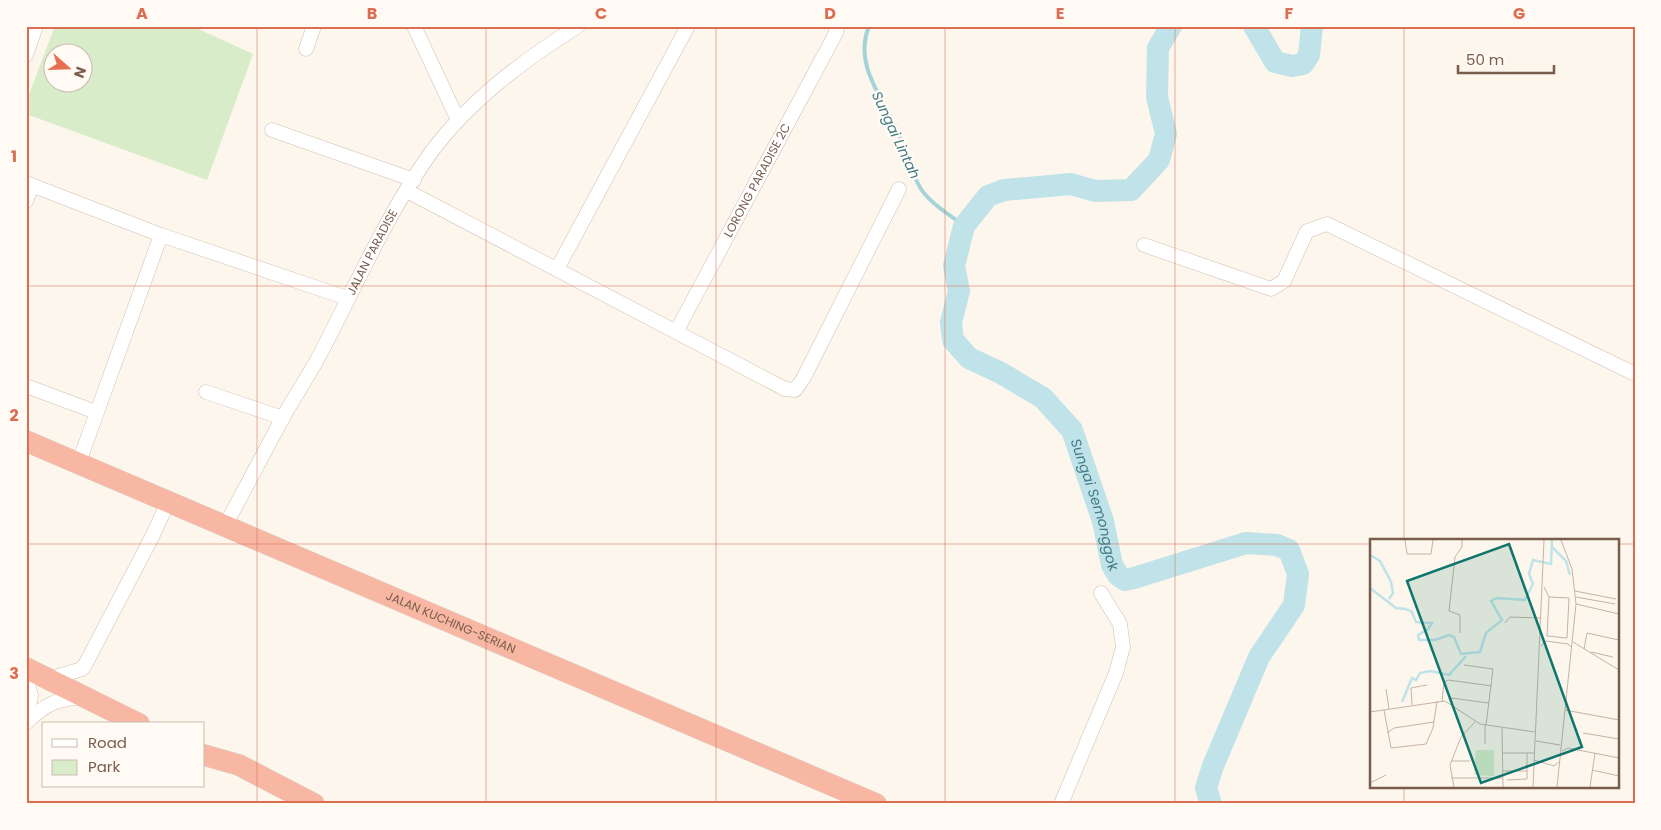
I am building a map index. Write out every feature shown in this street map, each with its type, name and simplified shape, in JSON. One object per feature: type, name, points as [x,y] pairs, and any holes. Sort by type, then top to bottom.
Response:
[{"type":"highway","name":"JALAN KUCHING-SERIAN","points":[[28,442],[169,500],[225,526],[876,804]]},
{"type":"highway","points":[[26,668],[136,722]]},
{"type":"highway","points":[[205,755],[239,765],[310,803]]},
{"type":"highway","points":[[822,782],[846,804]]},
{"type":"street","points":[[26,55],[36,26]]},
{"type":"street","points":[[306,49],[314,26]]},
{"type":"street","points":[[414,26],[458,120]]},
{"type":"street","name":"JALAN PARADISE","points":[[225,526],[283,418],[317,360],[347,298],[410,186],[432,151],[458,120],[499,82],[542,48],[578,26]]},
{"type":"street","points":[[557,269],[688,26]]},
{"type":"street","name":"LORONG PARADISE 2C","points":[[676,332],[836,33],[836,26]]},
{"type":"street","points":[[272,130],[410,186],[557,269],[785,389],[795,390],[803,378],[899,189]]},
{"type":"street","points":[[26,201],[29,184],[161,235],[347,298]]},
{"type":"street","points":[[1144,245],[1271,289],[1284,281],[1308,231],[1328,224],[1635,374]]},
{"type":"street","points":[[79,462],[161,235]]},
{"type":"street","points":[[26,386],[96,412]]},
{"type":"street","points":[[206,392],[283,418]]},
{"type":"street","points":[[49,679],[82,669],[152,537],[169,500]]},
{"type":"street","points":[[1061,804],[1116,674],[1123,648],[1120,624],[1101,593]]},
{"type":"street","points":[[26,676],[32,696],[26,722]]},
{"type":"street","points":[[26,722],[38,710],[59,699],[84,697]]},
{"type":"green space","points":[[55,26],[192,26],[253,54],[207,180],[26,114],[26,102],[42,60],[42,92],[92,92],[92,42],[49,42]]},
{"type":"waterway","name":"Sungai Lintah","points":[[869,26],[865,40],[867,68],[898,132],[917,182],[930,200],[964,226]]},
{"type":"waterway","name":"Sungai Semonggok","points":[[1171,26],[1158,48],[1157,97],[1166,134],[1159,160],[1131,190],[1095,191],[1071,184],[1004,190],[988,196],[964,226],[954,266],[959,291],[951,322],[953,340],[969,358],[1001,373],[1043,398],[1072,430],[1103,521],[1112,565],[1118,575],[1125,580],[1246,543],[1277,545],[1289,550],[1298,574],[1294,605],[1259,657],[1213,766],[1206,788],[1211,804]]},
{"type":"waterway","name":"Sungai Semonggok","points":[[1254,26],[1275,62],[1292,66],[1303,64],[1309,55],[1312,26]]}]
